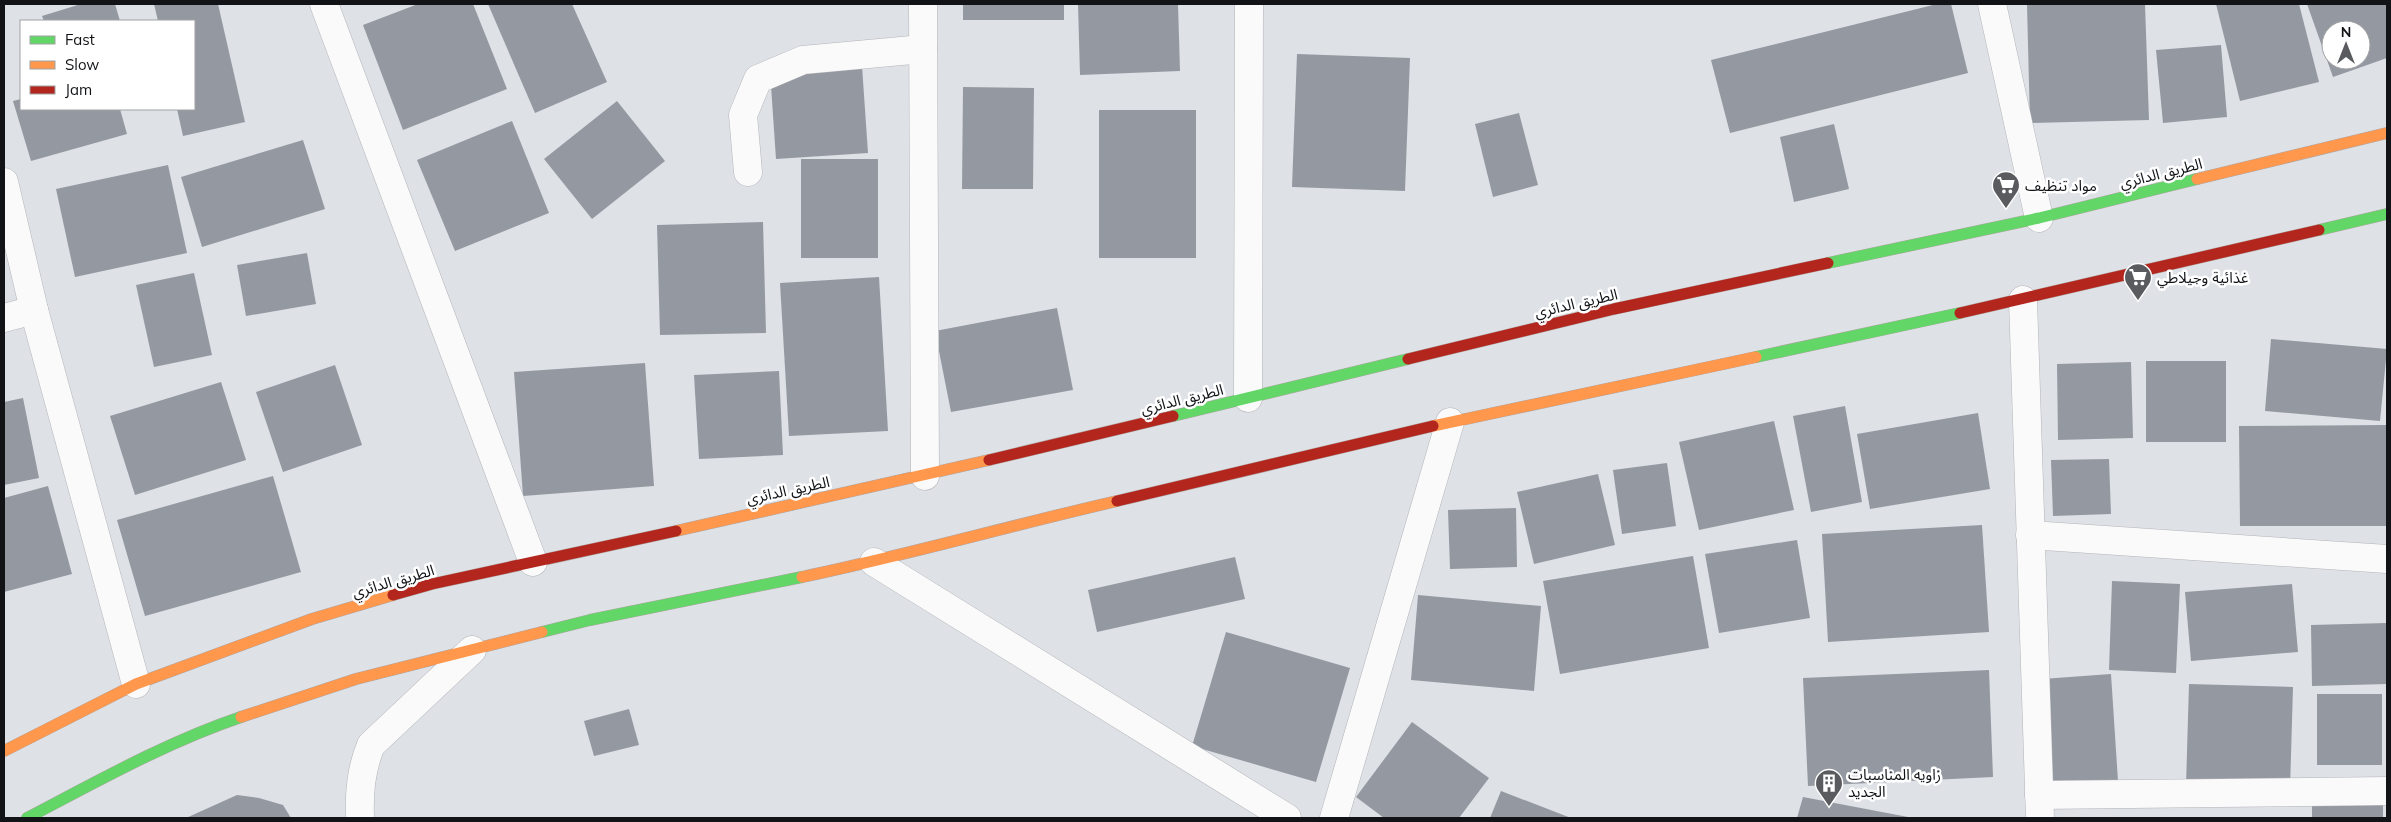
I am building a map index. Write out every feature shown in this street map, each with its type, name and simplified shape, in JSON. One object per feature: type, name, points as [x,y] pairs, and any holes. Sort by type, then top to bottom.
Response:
[{"type":"main road","name":"الطريق الدائري","points":[[4,751],[136,684],[312,619],[432,584],[925,476],[1614,309],[2040,218],[2387,133]]},
{"type":"main road","points":[[27,818],[115,772],[218,724],[356,679],[645,608],[874,562],[988,531],[1450,422],[2023,300],[2387,214]]},
{"type":"street","points":[[324,4],[533,562]]},
{"type":"street","points":[[923,4],[925,476]]},
{"type":"street","points":[[1248,398],[1249,4]]},
{"type":"street","points":[[1992,4],[2040,218]]},
{"type":"street","points":[[748,172],[743,115],[758,79],[803,60],[923,49]]},
{"type":"street","points":[[4,182],[34,310],[136,684]]},
{"type":"street","points":[[2023,300],[2039,807],[2387,791]]},
{"type":"street","points":[[4,318],[34,310]]},
{"type":"street","points":[[1334,818],[1450,422]]},
{"type":"street","points":[[2030,535],[2387,559]]},
{"type":"street","points":[[874,562],[1287,818]]},
{"type":"street","points":[[360,818],[359,793],[363,767],[370,745],[472,650]]},
{"type":"building","points":[[81,4],[115,4],[120,20],[44,20],[42,16]]},
{"type":"building","points":[[154,4],[218,4],[245,122],[183,136],[177,110],[195,110],[195,20],[158,20]]},
{"type":"building","points":[[418,4],[473,4],[507,89],[403,130],[363,25]]},
{"type":"building","points":[[488,4],[572,4],[607,82],[535,113]]},
{"type":"building","points":[[963,4],[1064,4],[1064,20],[963,20]]},
{"type":"building","points":[[1078,4],[1178,4],[1180,71],[1080,75]]},
{"type":"building","points":[[1937,4],[1951,4],[1968,73],[1730,133],[1711,60]]},
{"type":"building","points":[[2145,4],[2149,120],[2030,123],[2027,5]]},
{"type":"building","points":[[2216,4],[2299,4],[2319,82],[2240,101]]},
{"type":"building","points":[[2307,4],[2387,4],[2387,58],[2371,64],[2371,20],[2321,20],[2321,43]]},
{"type":"building","points":[[2221,45],[2227,117],[2163,123],[2156,50]]},
{"type":"building","points":[[1297,54],[1410,58],[1405,191],[1292,187]]},
{"type":"building","points":[[862,66],[868,153],[776,159],[770,71]]},
{"type":"building","points":[[2331,70],[2353,70],[2333,77]]},
{"type":"building","points":[[963,87],[1034,88],[1033,189],[962,189]]},
{"type":"building","points":[[20,99],[20,110],[120,110],[127,134],[31,161],[13,101]]},
{"type":"building","points":[[617,101],[665,161],[592,219],[544,159]]},
{"type":"building","points":[[1099,110],[1196,110],[1196,258],[1099,258]]},
{"type":"building","points":[[1519,113],[1538,185],[1493,197],[1475,124]]},
{"type":"building","points":[[512,121],[549,213],[455,251],[417,160]]},
{"type":"building","points":[[1834,124],[1849,189],[1794,202],[1780,137]]},
{"type":"building","points":[[303,140],[325,209],[202,247],[181,177]]},
{"type":"building","points":[[801,159],[878,159],[878,258],[801,258]]},
{"type":"building","points":[[168,165],[187,253],[75,277],[56,189]]},
{"type":"building","points":[[763,222],[766,333],[660,335],[657,225]]},
{"type":"building","points":[[307,253],[316,304],[246,316],[237,265]]},
{"type":"building","points":[[194,273],[212,355],[154,367],[136,285]]},
{"type":"building","points":[[879,277],[888,431],[789,436],[780,283]]},
{"type":"building","points":[[1057,308],[1073,390],[951,412],[935,331]]},
{"type":"building","points":[[2271,339],[2387,349],[2380,421],[2265,411]]},
{"type":"building","points":[[2146,361],[2226,361],[2226,442],[2146,442]]},
{"type":"building","points":[[2131,362],[2133,438],[2058,440],[2057,364]]},
{"type":"building","points":[[645,363],[654,486],[523,496],[514,372]]},
{"type":"building","points":[[335,365],[362,445],[283,472],[256,392]]},
{"type":"building","points":[[779,371],[783,455],[699,459],[694,375]]},
{"type":"building","points":[[221,382],[246,460],[135,495],[110,416]]},
{"type":"building","points":[[23,398],[39,478],[4,485],[4,402]]},
{"type":"building","points":[[1845,406],[1862,502],[1811,512],[1793,416]]},
{"type":"building","points":[[1978,413],[1990,489],[1870,509],[1857,434]]},
{"type":"building","points":[[1774,421],[1794,510],[1699,530],[1679,442]]},
{"type":"building","points":[[2387,425],[2387,526],[2240,526],[2239,426]]},
{"type":"building","points":[[2109,459],[2111,514],[2053,516],[2051,460]]},
{"type":"building","points":[[1667,463],[1676,526],[1622,534],[1613,470]]},
{"type":"building","points":[[1598,474],[1615,545],[1534,564],[1517,492]]},
{"type":"building","points":[[273,476],[301,572],[145,616],[117,520]]},
{"type":"building","points":[[48,486],[72,574],[4,592],[4,498]]},
{"type":"building","points":[[1516,508],[1517,567],[1450,569],[1448,510]]},
{"type":"building","points":[[1982,525],[1989,632],[1828,642],[1822,534]]},
{"type":"building","points":[[1797,540],[1810,618],[1719,633],[1705,554]]},
{"type":"building","points":[[1693,556],[1709,648],[1560,674],[1543,581]]},
{"type":"building","points":[[1235,557],[1245,599],[1097,632],[1088,590]]},
{"type":"building","points":[[2112,581],[2180,584],[2176,673],[2109,670]]},
{"type":"building","points":[[2292,584],[2298,652],[2191,661],[2185,592]]},
{"type":"building","points":[[1418,595],[1541,606],[1534,691],[1411,680]]},
{"type":"building","points":[[2387,623],[2387,684],[2312,686],[2311,625]]},
{"type":"building","points":[[1226,632],[1350,668],[1316,782],[1192,746]]},
{"type":"building","points":[[1989,670],[1993,777],[1808,786],[1803,678]]},
{"type":"building","points":[[2111,674],[2118,781],[2048,786],[2042,679]]},
{"type":"building","points":[[2189,684],[2293,687],[2290,789],[2186,786]]},
{"type":"building","points":[[2317,694],[2382,694],[2382,765],[2317,765]]},
{"type":"building","points":[[629,709],[639,745],[594,756],[584,721]]},
{"type":"building","points":[[1412,722],[1489,778],[1459,818],[1384,818],[1356,797]]},
{"type":"building","points":[[1501,791],[1571,818],[1490,818]]},
{"type":"building","points":[[237,795],[259,798],[283,805],[291,818],[186,818]]},
{"type":"building","name":"زاويه المناسبات الجديد","points":[[1803,797],[1908,817],[1908,818],[1797,818]]},
{"type":"building","points":[[2312,804],[2383,805],[2383,818],[2312,818]]},
{"type":"traffic: fast","points":[[1828,263],[2039,218],[2197,179]]},
{"type":"traffic: fast","points":[[2319,230],[2387,214]]},
{"type":"traffic: fast","points":[[1756,357],[1960,313]]},
{"type":"traffic: fast","points":[[1173,416],[1408,359]]},
{"type":"traffic: fast","points":[[542,632],[590,620],[802,577]]},
{"type":"traffic: fast","points":[[27,818],[159,750],[241,717]]},
{"type":"traffic: slow","points":[[2197,179],[2387,133]]},
{"type":"traffic: slow","points":[[1433,426],[1756,357]]},
{"type":"traffic: slow","points":[[676,531],[989,460]]},
{"type":"traffic: slow","points":[[802,577],[1117,501]]},
{"type":"traffic: slow","points":[[4,751],[136,684],[312,619],[393,595]]},
{"type":"traffic: slow","points":[[241,717],[356,679],[542,632]]},
{"type":"traffic: jam","points":[[1960,313],[2319,230]]},
{"type":"traffic: jam","points":[[1408,359],[1614,309],[1828,263]]},
{"type":"traffic: jam","points":[[989,460],[1173,416]]},
{"type":"traffic: jam","points":[[1117,501],[1433,426]]},
{"type":"traffic: jam","points":[[393,595],[432,584],[676,531]]},
{"type":"place","name":"مواد تنظيف","points":[[2006,209]]},
{"type":"place","name":"غذائية وجيلاطي","points":[[2138,301]]},
{"type":"place","name":"زاويه المناسبات الجديد","points":[[1829,807]]}]
